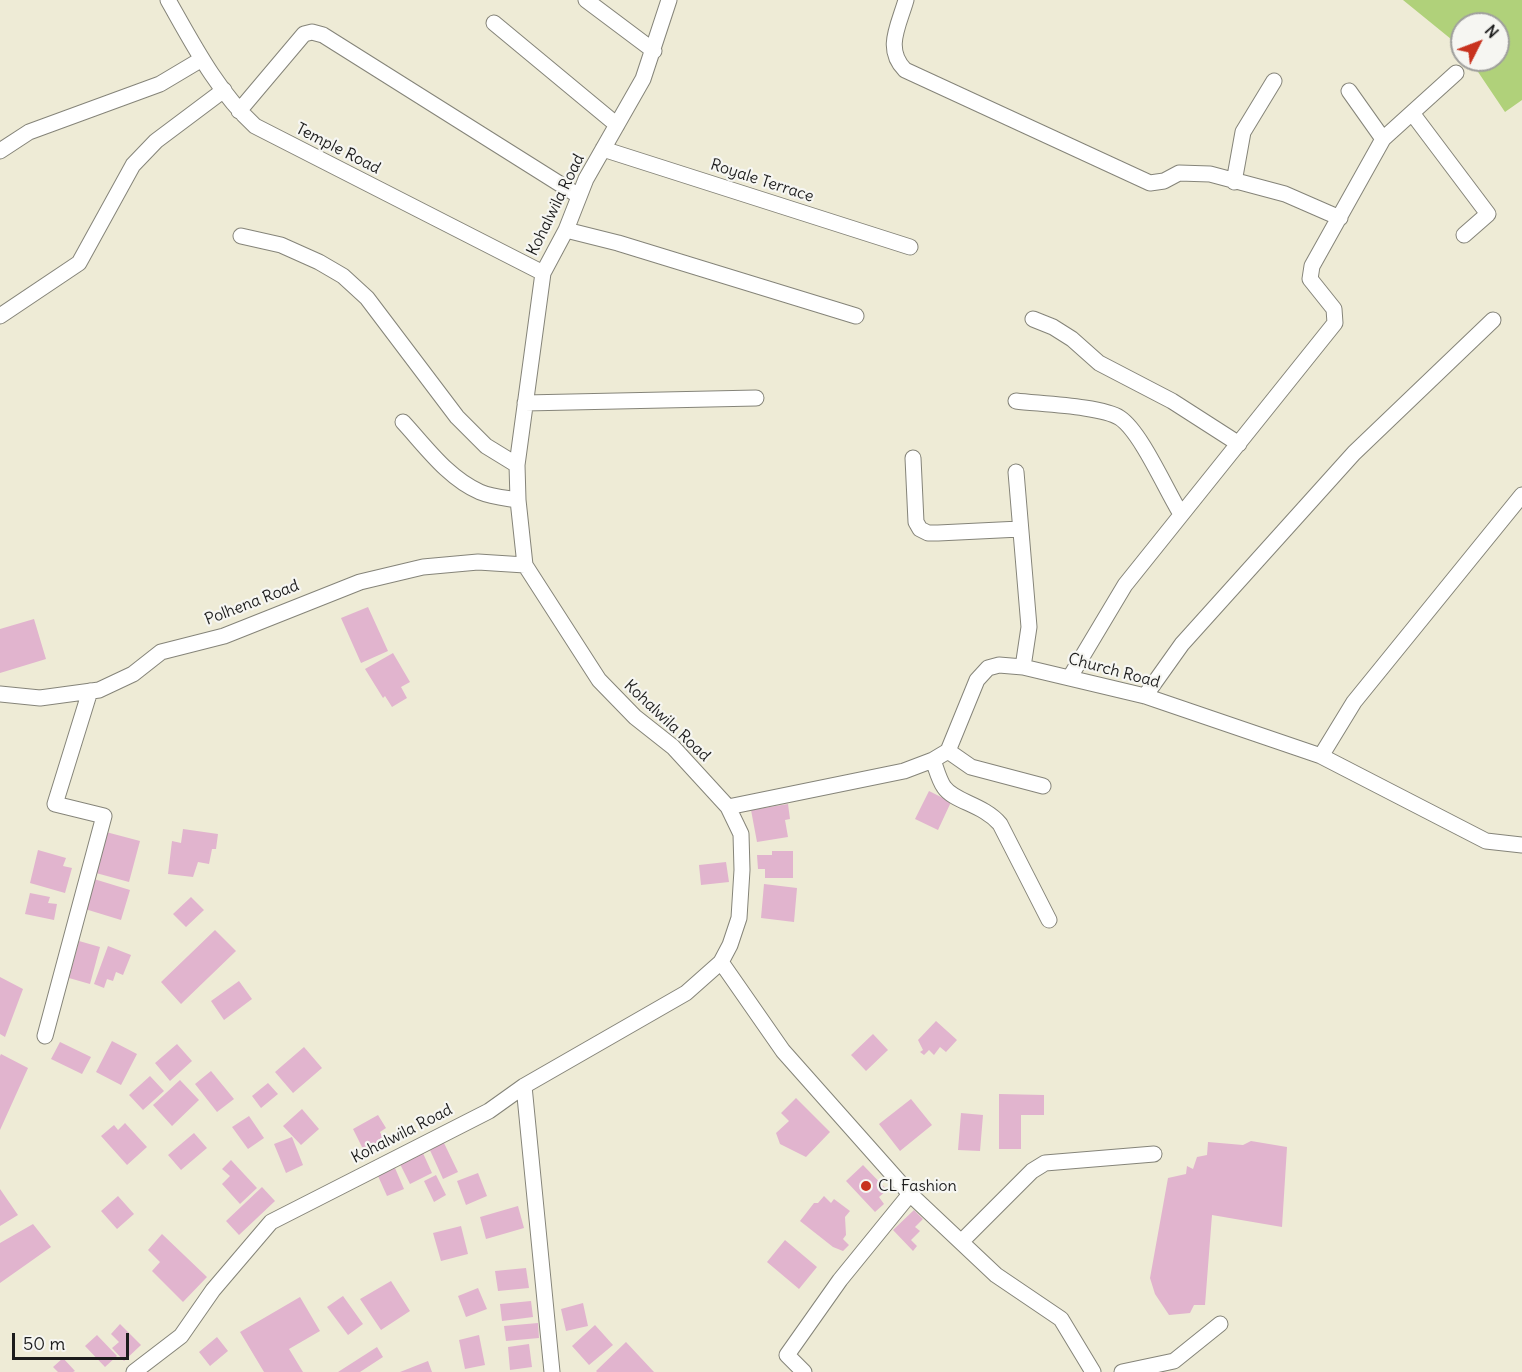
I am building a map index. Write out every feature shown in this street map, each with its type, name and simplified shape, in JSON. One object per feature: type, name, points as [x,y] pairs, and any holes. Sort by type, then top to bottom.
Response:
[{"type":"street","name":"Temple Road","points":[[168,0],[202,59],[239,111],[255,126],[543,273]]},
{"type":"street","points":[[586,0],[654,51]]},
{"type":"street","name":"Kohalwila Road","points":[[134,1372],[181,1336],[213,1290],[271,1222],[489,1111],[524,1086],[686,993],[721,962],[739,918],[742,870],[741,834],[728,807],[673,747],[635,717],[599,680],[525,565],[518,500],[517,465],[543,273],[566,230],[579,196],[603,149],[643,79],[669,0]]},
{"type":"street","points":[[906,0],[892,49],[897,63],[905,70],[1150,183],[1164,181],[1179,173],[1196,172],[1285,194],[1340,218]]},
{"type":"street","points":[[494,23],[617,125]]},
{"type":"street","points":[[239,111],[304,34],[312,32],[333,41],[579,196]]},
{"type":"street","points":[[0,151],[29,132],[160,84],[202,59]]},
{"type":"street","points":[[1070,677],[1125,585],[1335,322],[1334,309],[1310,279],[1312,266],[1383,139],[1456,73]]},
{"type":"street","points":[[1234,182],[1243,132],[1274,81]]},
{"type":"street","points":[[0,316],[79,263],[133,165],[156,141],[224,90]]},
{"type":"street","points":[[1348,91],[1383,139]]},
{"type":"street","points":[[1412,113],[1488,214],[1464,235]]},
{"type":"street","name":"Royale Terrace","points":[[603,149],[910,247]]},
{"type":"street","points":[[566,230],[618,243],[856,316]]},
{"type":"street","points":[[241,236],[281,245],[343,276],[368,298],[457,417],[486,446],[517,465]]},
{"type":"street","points":[[1033,319],[1053,327],[1072,339],[1099,363],[1172,401],[1239,444]]},
{"type":"street","points":[[1145,696],[1182,644],[1354,453],[1493,320]]},
{"type":"street","points":[[525,403],[756,398]]},
{"type":"street","points":[[1016,401],[1101,411],[1119,417],[1136,432],[1180,514]]},
{"type":"street","points":[[403,422],[452,474],[466,484],[483,493],[518,500]]},
{"type":"street","points":[[913,458],[916,522],[920,529],[928,533],[1020,529]]},
{"type":"street","points":[[1016,472],[1029,627],[1023,667]]},
{"type":"street","points":[[1321,756],[1354,702],[1522,495]]},
{"type":"street","name":"Polhena Road","points":[[0,694],[40,698],[90,691],[133,675],[161,652],[224,636],[360,582],[423,567],[478,562],[525,565]]},
{"type":"street","name":"Church Road","points":[[948,751],[977,680],[988,668],[999,665],[1023,667],[1145,696],[1321,756],[1486,841],[1522,844]]},
{"type":"street","points":[[45,1036],[104,816],[55,804],[90,691]]},
{"type":"street","points":[[728,807],[904,771],[933,760],[948,751],[971,767],[1042,786]]},
{"type":"street","points":[[933,760],[944,787],[954,795],[990,813],[1000,824],[1049,920]]},
{"type":"street","points":[[721,962],[783,1052],[910,1194],[996,1275],[1061,1319],[1093,1372]]},
{"type":"street","points":[[524,1086],[552,1372]]},
{"type":"street","points":[[960,1242],[1032,1171],[1045,1162],[1154,1154]]},
{"type":"street","points":[[804,1372],[787,1355],[840,1280],[910,1194]]},
{"type":"street","points":[[1122,1372],[1174,1361],[1220,1324]]},
{"type":"green space","points":[[1403,0],[1522,0],[1522,100],[1505,112],[1478,72],[1510,72],[1510,12],[1450,12],[1450,38]]},
{"type":"building","points":[[368,607],[388,651],[361,663],[341,618]]},
{"type":"building","points":[[34,619],[46,659],[0,673],[0,629]]},
{"type":"building","points":[[393,653],[410,682],[401,687],[407,698],[392,707],[385,696],[383,698],[365,669]]},
{"type":"building","points":[[929,791],[951,802],[938,830],[915,819]]},
{"type":"building","points":[[788,804],[790,819],[785,820],[788,837],[757,842],[751,810]]},
{"type":"building","points":[[183,829],[218,834],[216,849],[212,849],[209,864],[198,862],[193,877],[168,874],[172,841],[181,843]]},
{"type":"building","points":[[106,832],[140,841],[129,882],[96,873]]},
{"type":"building","points":[[38,850],[66,858],[63,866],[72,868],[65,893],[30,883]]},
{"type":"building","points":[[772,851],[793,851],[793,878],[765,878],[765,869],[758,869],[757,855],[772,855]]},
{"type":"building","points":[[726,862],[729,882],[701,885],[699,865]]},
{"type":"building","points":[[94,879],[130,890],[121,920],[85,909]]},
{"type":"building","points":[[764,884],[797,888],[794,922],[761,918]]},
{"type":"building","points":[[30,893],[50,897],[48,903],[57,904],[54,920],[25,914]]},
{"type":"building","points":[[191,897],[204,910],[186,927],[173,914]]},
{"type":"building","points":[[215,930],[236,951],[181,1004],[161,982]]},
{"type":"building","points":[[79,941],[100,947],[90,984],[69,978]]},
{"type":"building","points":[[108,946],[131,955],[123,975],[116,972],[113,981],[107,979],[104,988],[94,984]]},
{"type":"building","points":[[0,977],[23,989],[5,1037],[0,1034]]},
{"type":"building","points":[[239,981],[252,999],[224,1020],[211,1001]]},
{"type":"building","points":[[936,1021],[957,1040],[946,1052],[940,1047],[934,1055],[929,1050],[924,1055],[920,1052],[923,1050],[918,1040]]},
{"type":"building","points":[[873,1034],[888,1050],[866,1071],[851,1055]]},
{"type":"building","points":[[112,1041],[137,1054],[121,1085],[96,1072]]},
{"type":"building","points":[[60,1042],[91,1057],[82,1074],[51,1059]]},
{"type":"building","points":[[177,1044],[192,1061],[170,1081],[155,1063]]},
{"type":"building","points":[[304,1047],[322,1068],[293,1093],[275,1072]]},
{"type":"building","points":[[1,1054],[28,1068],[0,1130],[0,1056]]},
{"type":"building","points":[[211,1071],[234,1099],[217,1112],[195,1084]]},
{"type":"building","points":[[150,1076],[164,1091],[143,1110],[129,1095]]},
{"type":"building","points":[[180,1080],[199,1100],[172,1126],[153,1105]]},
{"type":"building","points":[[268,1083],[278,1094],[261,1108],[252,1096]]},
{"type":"building","points":[[999,1094],[1044,1095],[1044,1115],[1021,1115],[1021,1149],[999,1149]]},
{"type":"building","points":[[796,1098],[830,1132],[806,1157],[780,1144],[776,1133],[789,1121],[781,1113]]},
{"type":"building","points":[[911,1099],[932,1125],[900,1151],[879,1124]]},
{"type":"building","points":[[302,1109],[319,1129],[301,1145],[283,1126]]},
{"type":"building","points":[[961,1113],[983,1115],[980,1151],[958,1150]]},
{"type":"building","points":[[378,1115],[386,1128],[380,1132],[386,1144],[366,1155],[353,1129]]},
{"type":"building","points":[[249,1116],[264,1138],[248,1149],[232,1127]]},
{"type":"building","points":[[125,1123],[147,1147],[127,1165],[101,1136],[114,1125],[118,1130]]},
{"type":"building","points":[[194,1133],[207,1148],[181,1170],[168,1155]]},
{"type":"building","points":[[292,1137],[303,1165],[286,1173],[274,1144]]},
{"type":"building","points":[[443,1141],[458,1172],[443,1179],[429,1148]]},
{"type":"building","points":[[1251,1141],[1287,1147],[1282,1227],[1212,1215],[1205,1305],[1194,1305],[1190,1313],[1169,1315],[1155,1294],[1150,1278],[1168,1178],[1186,1174],[1187,1166],[1193,1169],[1197,1157],[1207,1155],[1208,1142],[1243,1145]]},
{"type":"building","points":[[422,1151],[432,1173],[410,1184],[399,1162]]},
{"type":"building","points":[[231,1160],[257,1188],[240,1204],[222,1184],[230,1176],[222,1169]]},
{"type":"building","name":"CL Fashion","points":[[863,1165],[887,1190],[879,1197],[884,1204],[875,1212],[846,1181]]},
{"type":"building","points":[[395,1168],[404,1189],[387,1196],[378,1176]]},
{"type":"building","points":[[478,1173],[487,1196],[466,1205],[457,1181]]},
{"type":"building","points":[[436,1175],[446,1195],[434,1202],[424,1181]]},
{"type":"building","points":[[262,1187],[275,1201],[239,1235],[226,1221]]},
{"type":"building","points":[[0,1189],[18,1215],[0,1226]]},
{"type":"building","points":[[118,1196],[134,1214],[117,1229],[101,1211]]},
{"type":"building","points":[[824,1196],[831,1203],[834,1199],[850,1211],[845,1217],[846,1235],[843,1239],[849,1245],[843,1251],[833,1247],[800,1221],[814,1203],[818,1203]]},
{"type":"building","points":[[518,1206],[524,1228],[486,1239],[480,1217]]},
{"type":"building","points":[[914,1210],[923,1219],[915,1227],[920,1231],[911,1240],[917,1246],[913,1251],[893,1230]]},
{"type":"building","points":[[33,1224],[51,1247],[0,1283],[0,1243]]},
{"type":"building","points":[[461,1226],[468,1254],[441,1261],[433,1233]]},
{"type":"building","points":[[162,1234],[207,1277],[183,1302],[152,1271],[160,1262],[148,1250]]},
{"type":"building","points":[[785,1240],[817,1267],[799,1289],[767,1262]]},
{"type":"building","points":[[526,1268],[529,1288],[498,1291],[495,1271]]},
{"type":"building","points":[[391,1281],[410,1311],[381,1330],[360,1299]]},
{"type":"building","points":[[478,1288],[487,1309],[466,1317],[458,1296]]},
{"type":"building","points":[[343,1296],[363,1324],[348,1335],[327,1307]]},
{"type":"building","points":[[300,1297],[320,1331],[289,1349],[303,1372],[264,1372],[240,1332]]},
{"type":"building","points":[[531,1301],[533,1317],[502,1321],[500,1304]]},
{"type":"building","points":[[583,1303],[588,1326],[566,1331],[561,1309]]},
{"type":"building","points":[[538,1323],[539,1338],[506,1341],[504,1326]]},
{"type":"building","points":[[120,1324],[141,1345],[124,1361],[112,1348],[119,1342],[111,1334]]},
{"type":"building","points":[[595,1325],[613,1345],[589,1365],[572,1346]]},
{"type":"building","points":[[97,1335],[117,1356],[105,1367],[85,1346]]},
{"type":"building","points":[[479,1335],[485,1365],[465,1369],[459,1340]]},
{"type":"building","points":[[217,1337],[228,1351],[210,1366],[199,1352]]},
{"type":"building","points":[[626,1342],[654,1372],[596,1371]]},
{"type":"building","points":[[529,1344],[532,1367],[510,1370],[508,1347]]},
{"type":"building","points":[[377,1347],[383,1357],[360,1372],[338,1372]]},
{"type":"building","points":[[63,1358],[75,1371],[58,1372],[53,1367]]},
{"type":"building","points":[[428,1361],[432,1372],[400,1372]]},
{"type":"place","name":"CL Fashion","points":[[866,1186]]}]
